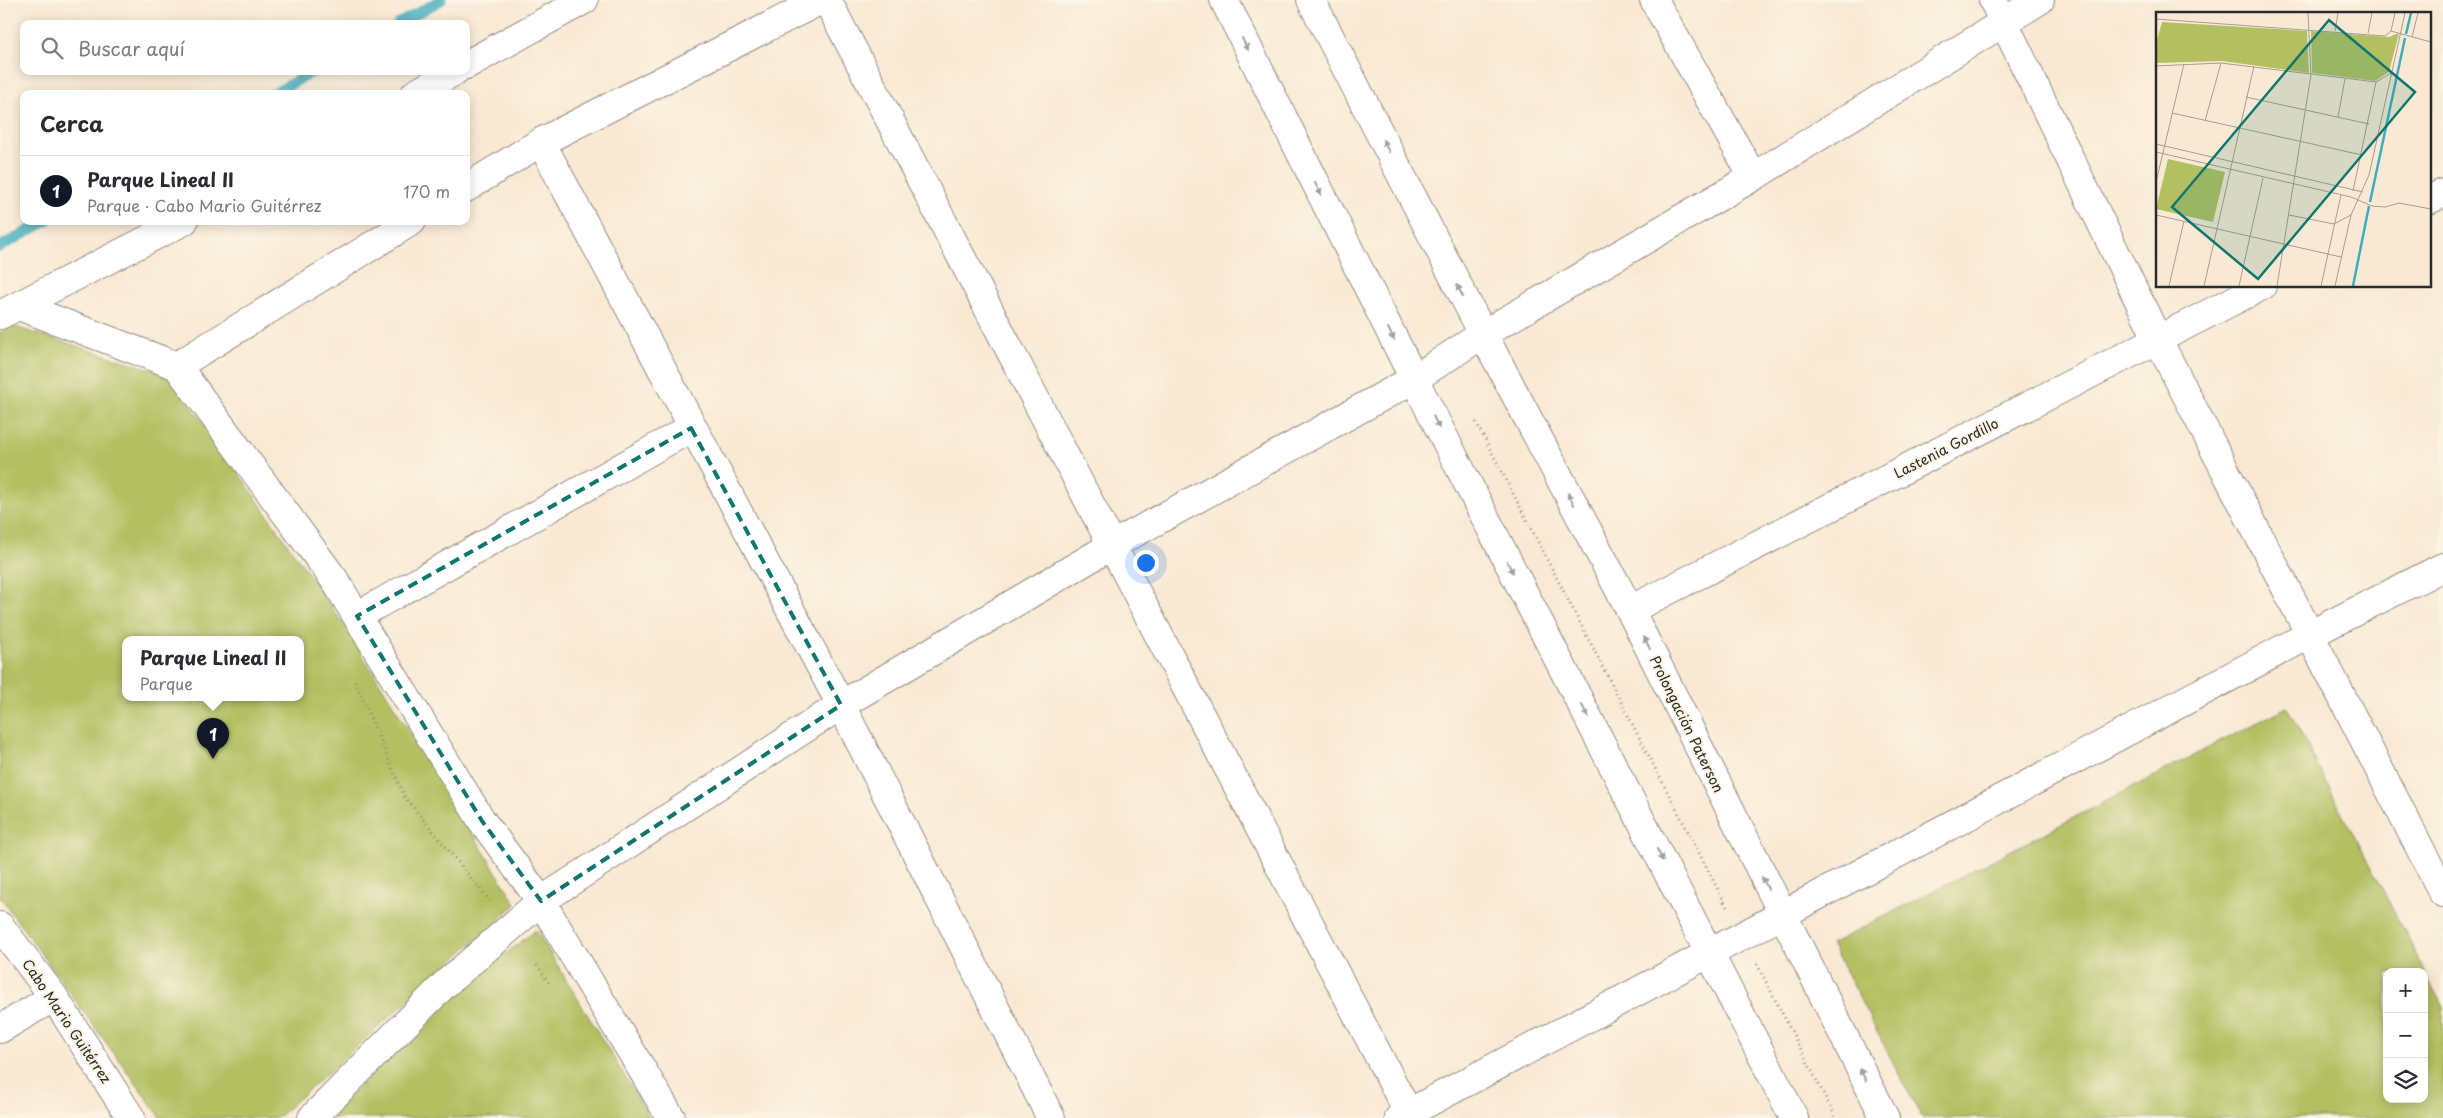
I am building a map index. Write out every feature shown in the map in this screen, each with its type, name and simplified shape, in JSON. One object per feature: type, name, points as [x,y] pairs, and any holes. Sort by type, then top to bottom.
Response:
[{"type":"street","points":[[470,63],[584,0]]},
{"type":"street","points":[[470,186],[540,142],[821,0]]},
{"type":"street","points":[[827,0],[1406,1116],[1710,954],[1781,914],[2309,635],[2443,567]]},
{"type":"street","points":[[1224,0],[1414,379],[1794,1118]]},
{"type":"street","name":"Prolongación Paterson","points":[[1311,0],[1483,334],[1630,610],[1885,1118]]},
{"type":"street","points":[[1654,0],[1753,177]]},
{"type":"street","points":[[312,1118],[444,985],[541,901],[841,706],[1111,546],[1414,379],[1483,334],[1753,177],[1998,10],[2040,0]]},
{"type":"street","points":[[1998,10],[2158,340],[2443,893]]},
{"type":"street","points":[[422,90],[448,75]]},
{"type":"street","points":[[540,142],[841,706],[1051,1118]]},
{"type":"street","points":[[2430,200],[2443,193]]},
{"type":"street","points":[[9,310],[176,225]]},
{"type":"street","points":[[177,366],[406,225]]},
{"type":"street","name":"Lastenia Gordillo","points":[[1630,610],[2258,288]]},
{"type":"street","points":[[9,310],[177,366],[334,579],[482,821],[541,901],[671,1118]]},
{"type":"street","points":[[357,616],[691,428]]},
{"type":"street","name":"Cabo Mario Guitérrez","points":[[0,926],[54,998],[131,1118]]},
{"type":"street","points":[[0,1029],[54,998]]},
{"type":"path","points":[[1471,413],[1836,1118]]},
{"type":"path","points":[[352,673],[404,796],[492,904]]},
{"type":"highlighted area","points":[[691,428],[841,705],[541,901],[482,821],[357,616]]},
{"type":"green space","points":[[12,326],[170,375],[342,622],[516,904],[277,1118],[161,1118],[0,897],[0,332]]},
{"type":"green space","points":[[2287,707],[2423,968],[2383,968],[2383,1103],[2428,1103],[2428,977],[2443,1006],[2443,1118],[1922,1118],[1831,944]]},
{"type":"green space","points":[[536,930],[650,1118],[327,1118],[454,994]]},
{"type":"waterway","points":[[405,20],[441,0]]},
{"type":"waterway","points":[[280,90],[307,75]]},
{"type":"waterway","points":[[0,247],[39,225]]},
{"type":"place","name":"Parque Lineal II","points":[[213,759]]}]
